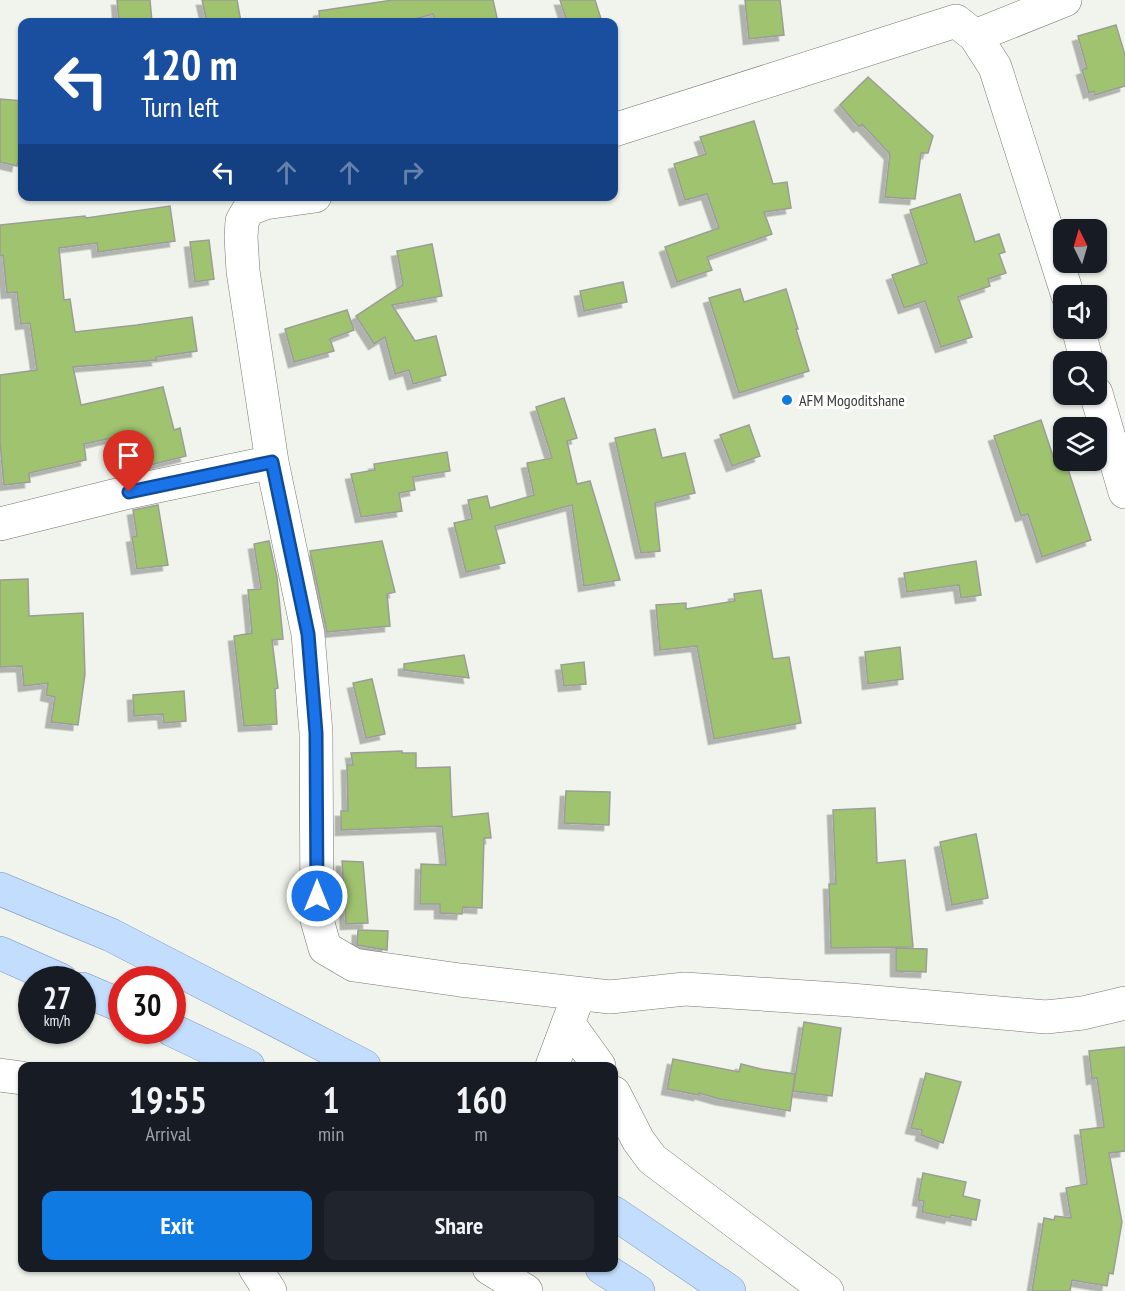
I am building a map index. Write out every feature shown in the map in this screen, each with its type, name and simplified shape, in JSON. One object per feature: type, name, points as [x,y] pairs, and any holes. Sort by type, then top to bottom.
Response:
[{"type":"main road","points":[[0,889],[111,935],[356,1062]]},
{"type":"main road","points":[[0,953],[29,966]]},
{"type":"main road","points":[[186,1037],[240,1062]]},
{"type":"main road","points":[[618,1216],[729,1291]]},
{"type":"main road","points":[[608,1272],[638,1291]]},
{"type":"street","points":[[618,129],[957,19],[1065,0]]},
{"type":"street","points":[[957,19],[994,68],[1064,285]]},
{"type":"street","points":[[273,201],[249,209],[242,221],[243,271],[272,462],[308,634],[316,733],[317,920],[326,948],[354,965],[460,980],[574,1008],[610,997],[684,989],[851,1000],[1046,1017],[1083,1013],[1125,1003]]},
{"type":"street","points":[[1100,405],[1125,492]]},
{"type":"street","points":[[0,524],[129,492],[272,462]]},
{"type":"street","points":[[554,1062],[574,1008]]},
{"type":"street","points":[[574,1008],[598,1062]]},
{"type":"street","points":[[0,1075],[18,1077]]},
{"type":"street","points":[[618,1101],[638,1140],[652,1159],[827,1291]]},
{"type":"street","points":[[258,1272],[270,1291]]},
{"type":"street","points":[[495,1272],[526,1291]]},
{"type":"building","points":[[117,0],[150,0],[152,18],[119,18]]},
{"type":"building","points":[[202,0],[237,0],[240,18],[206,18]]},
{"type":"building","points":[[393,0],[493,0],[497,18],[434,18],[433,14],[418,18],[320,18],[319,11]]},
{"type":"building","points":[[560,0],[595,0],[601,18],[566,18]]},
{"type":"building","points":[[745,0],[780,0],[784,35],[749,39]]},
{"type":"building","points":[[1116,25],[1125,55],[1125,86],[1095,95],[1094,91],[1089,93],[1082,70],[1087,68],[1078,36]]},
{"type":"building","points":[[868,77],[933,136],[928,153],[921,153],[915,199],[885,197],[890,154],[862,124],[859,127],[840,105]]},
{"type":"building","points":[[0,99],[18,101],[17,166],[0,162]]},
{"type":"building","points":[[754,121],[773,184],[787,182],[791,208],[764,212],[772,234],[707,257],[712,270],[677,282],[665,247],[719,228],[707,194],[685,200],[674,164],[706,154],[700,137]]},
{"type":"building","points":[[960,194],[975,242],[999,234],[1005,252],[999,254],[1006,273],[988,279],[990,286],[958,297],[972,337],[941,347],[925,301],[904,308],[892,275],[927,263],[910,210]]},
{"type":"building","points":[[170,206],[175,241],[98,252],[97,243],[59,248],[64,300],[70,299],[75,332],[192,317],[197,351],[156,357],[157,360],[73,367],[81,405],[163,387],[174,430],[180,428],[186,456],[142,467],[134,433],[84,444],[86,460],[29,473],[30,482],[4,485],[0,442],[0,375],[37,370],[30,323],[21,324],[17,292],[7,293],[3,255],[0,256],[0,225],[85,216],[86,218]]},
{"type":"building","points":[[209,240],[214,279],[195,282],[190,242]]},
{"type":"building","points":[[432,244],[442,296],[392,305],[415,341],[436,336],[446,375],[413,384],[409,370],[395,374],[385,337],[374,344],[356,316],[403,285],[397,251]]},
{"type":"building","points":[[623,282],[627,302],[584,311],[580,291]]},
{"type":"building","points":[[740,289],[744,302],[786,289],[809,371],[739,393],[709,298]]},
{"type":"building","points":[[347,310],[354,330],[330,339],[334,351],[294,362],[285,329]]},
{"type":"building","points":[[564,398],[577,438],[567,441],[577,484],[590,481],[620,580],[584,586],[572,505],[495,526],[505,563],[466,572],[454,523],[472,519],[468,500],[487,496],[490,508],[534,495],[527,463],[552,458],[536,407]]},
{"type":"building","points":[[1041,420],[1053,456],[1053,471],[1069,471],[1091,540],[1042,557],[1028,514],[1021,516],[994,436]]},
{"type":"building","points":[[749,425],[760,456],[732,466],[720,435]]},
{"type":"building","points":[[655,429],[662,458],[685,453],[695,493],[655,503],[660,551],[641,553],[615,438]]},
{"type":"building","points":[[447,452],[450,471],[413,477],[415,490],[399,493],[402,511],[361,517],[351,474],[375,470],[374,464]]},
{"type":"building","points":[[158,505],[168,565],[137,569],[132,537],[137,536],[133,510]]},
{"type":"building","points":[[269,541],[277,577],[283,639],[272,640],[278,688],[275,689],[277,724],[244,726],[234,636],[252,633],[248,590],[261,589],[254,544]]},
{"type":"building","points":[[382,541],[395,592],[387,594],[390,626],[327,632],[310,551]]},
{"type":"building","points":[[976,561],[981,595],[961,598],[959,585],[907,592],[904,573]]},
{"type":"building","points":[[28,579],[29,616],[83,613],[85,674],[78,725],[51,722],[55,697],[46,695],[48,683],[24,686],[22,666],[0,667],[0,580]]},
{"type":"building","points":[[761,590],[773,659],[789,657],[801,723],[714,739],[697,646],[660,650],[656,605],[686,603],[686,609],[735,601],[734,594]]},
{"type":"building","points":[[900,647],[903,679],[868,684],[865,652]]},
{"type":"building","points":[[464,655],[469,678],[404,670],[404,664]]},
{"type":"building","points":[[584,662],[586,684],[564,686],[561,665]]},
{"type":"building","points":[[372,679],[385,734],[366,738],[353,683]]},
{"type":"building","points":[[184,691],[186,721],[164,723],[163,714],[134,716],[133,695]]},
{"type":"building","points":[[402,751],[402,753],[416,753],[416,768],[450,767],[452,817],[488,813],[491,838],[484,838],[482,908],[463,907],[462,914],[440,913],[440,904],[420,904],[421,864],[446,865],[442,826],[341,830],[341,811],[348,811],[347,765],[353,765],[351,753]]},
{"type":"building","points":[[566,791],[610,792],[609,825],[564,823]]},
{"type":"building","points":[[875,808],[877,863],[905,860],[913,947],[831,948],[829,884],[836,884],[833,810]]},
{"type":"building","points":[[976,834],[988,898],[952,905],[940,842]]},
{"type":"building","points":[[342,861],[363,862],[368,923],[346,924]]},
{"type":"building","points":[[358,930],[388,931],[387,950],[357,945]]},
{"type":"building","points":[[896,948],[927,949],[926,972],[896,971]]},
{"type":"building","points":[[804,1022],[841,1028],[832,1096],[793,1091]]},
{"type":"building","points":[[1125,1047],[1125,1151],[1109,1153],[1122,1222],[1113,1274],[1109,1273],[1107,1286],[1072,1280],[1070,1291],[1032,1291],[1044,1218],[1054,1220],[1055,1216],[1071,1218],[1066,1188],[1087,1184],[1080,1130],[1104,1127],[1097,1078],[1092,1079],[1089,1051]]},
{"type":"building","points":[[673,1059],[739,1072],[741,1064],[795,1074],[790,1111],[667,1089]]},
{"type":"building","points":[[926,1073],[961,1082],[943,1143],[921,1135],[922,1130],[911,1128]]},
{"type":"building","points":[[923,1173],[966,1182],[963,1196],[980,1200],[976,1220],[951,1215],[950,1218],[922,1212],[924,1201],[918,1200]]},
{"type":"place","name":"AFM Mogoditshane","points":[[787,400]]},
{"type":"route","points":[[129,492],[272,462],[308,634],[316,733],[317,896]]}]
